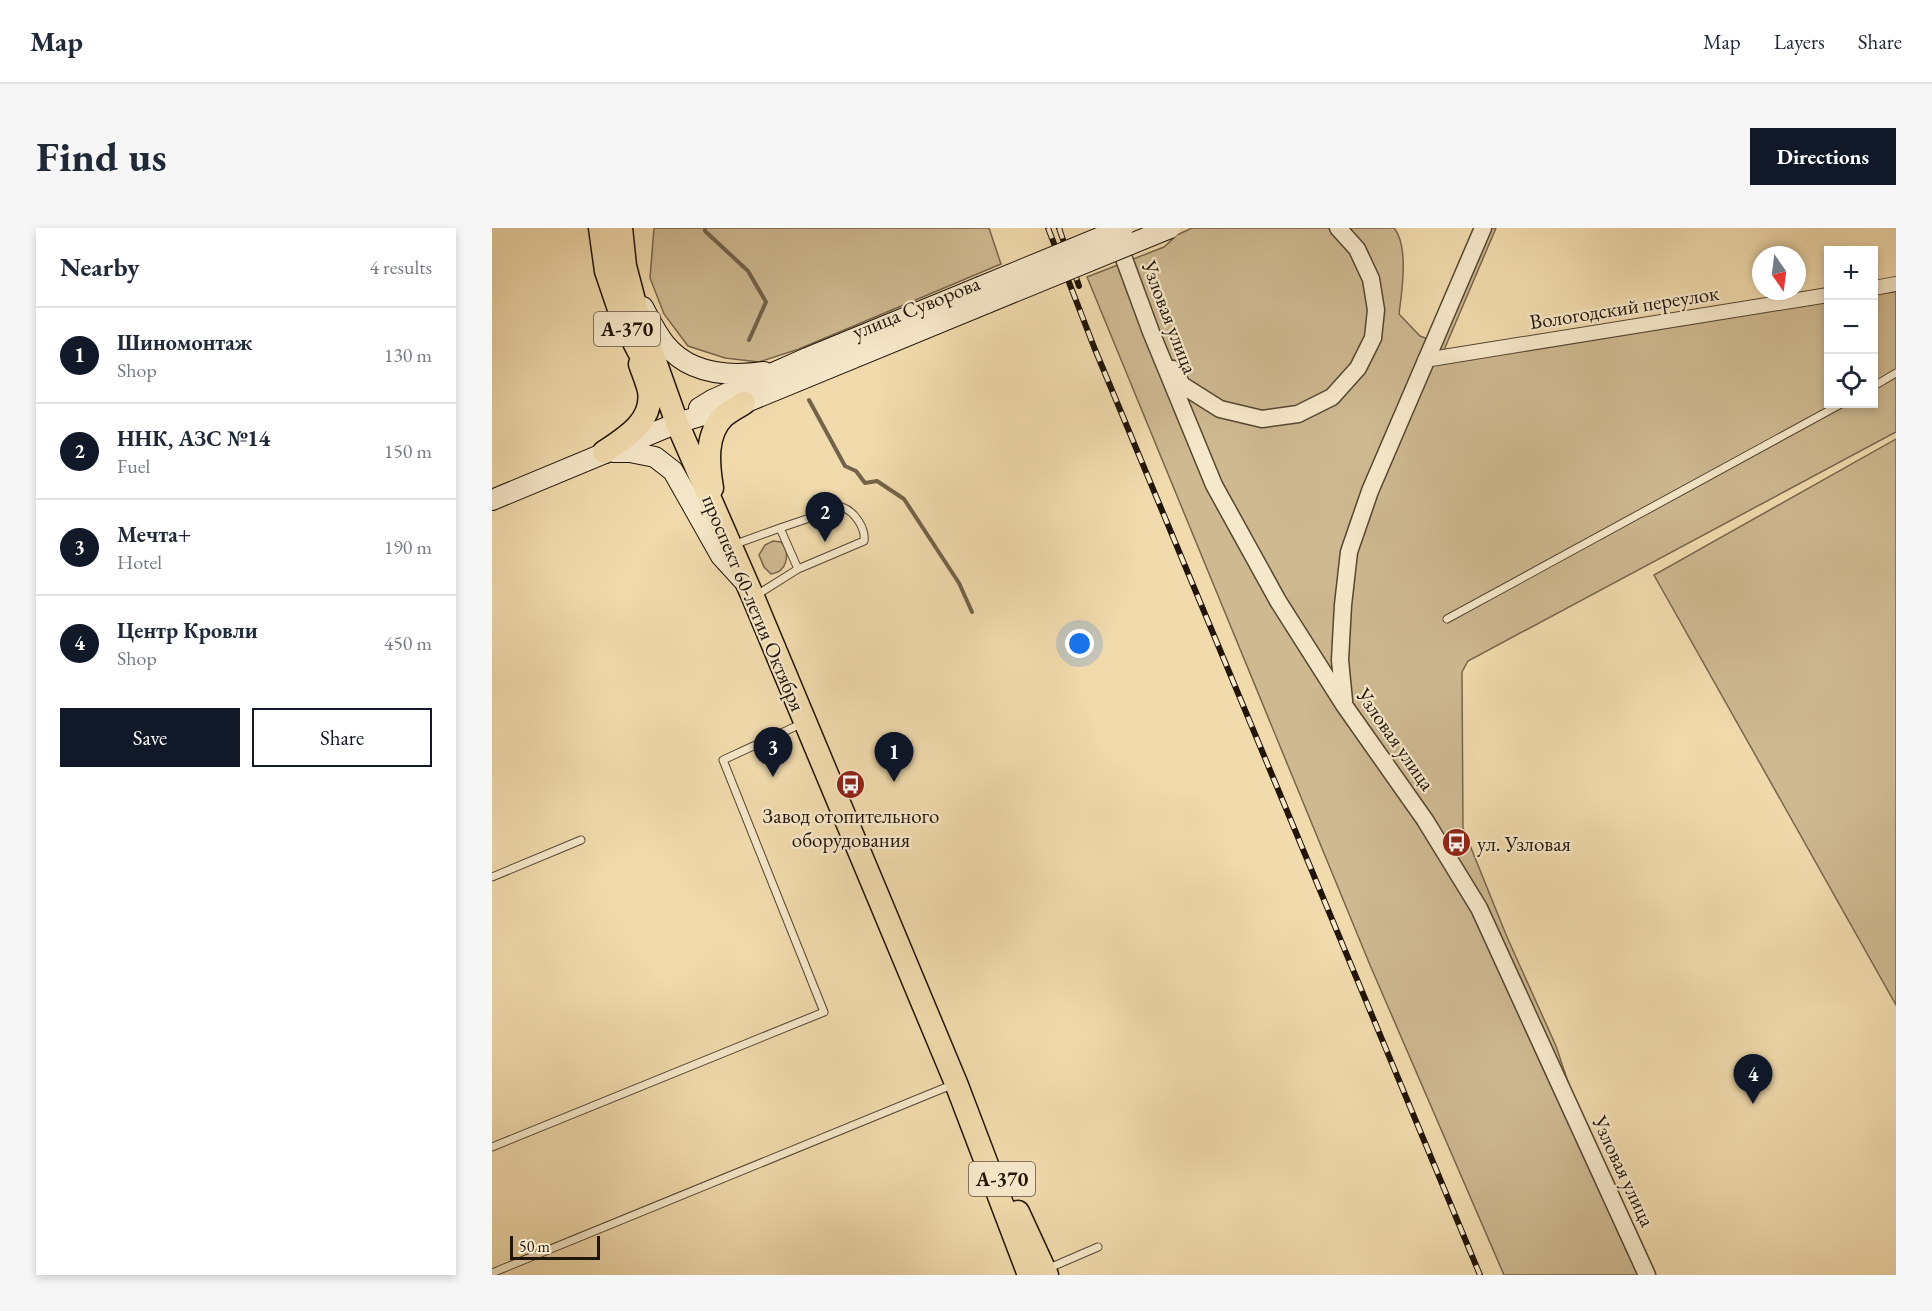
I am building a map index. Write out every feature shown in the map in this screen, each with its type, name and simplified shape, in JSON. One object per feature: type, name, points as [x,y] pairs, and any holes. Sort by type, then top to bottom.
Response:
[{"type":"highway","name":"А-370","points":[[600,228],[606,271],[623,321],[677,423]]},
{"type":"highway","name":"А-370","points":[[621,228],[625,266],[636,308],[677,423]]},
{"type":"highway","points":[[604,452],[628,436],[640,424],[647,410],[649,392],[623,321]]},
{"type":"highway","points":[[717,516],[709,469],[714,428],[725,416],[744,404]]},
{"type":"highway","name":"проспект 60-летия Октября","points":[[677,423],[750,591],[956,1083],[1040,1273]]},
{"type":"main road","name":"улица Суворова","points":[[492,500],[677,423],[744,404],[984,295],[1123,228]]},
{"type":"main road","name":"улица Суворова","points":[[677,423],[712,400],[807,358],[1170,228]]},
{"type":"main road","points":[[630,283],[665,345],[685,361],[708,372],[734,374],[762,372],[807,358]]},
{"type":"main road","points":[[604,452],[630,452],[655,458],[673,471],[721,556],[750,591]]},
{"type":"street","name":"Узловая улица","points":[[1113,228],[1151,332],[1214,485],[1278,601],[1344,705],[1425,820],[1479,908],[1647,1275]]},
{"type":"street","points":[[1190,430],[1192,414],[1198,407],[1204,405],[1262,419],[1298,414],[1332,397],[1358,368],[1373,338],[1376,310],[1371,279],[1357,249],[1338,228]]},
{"type":"street","points":[[1344,705],[1340,660],[1349,552],[1370,491],[1483,228]]},
{"type":"street","points":[[1878,287],[1896,284]]},
{"type":"street","name":"Вологодский переулок","points":[[1425,360],[1824,296]]},
{"type":"street","points":[[1151,332],[1182,386],[1220,409]]},
{"type":"lane","points":[[1878,384],[1896,373]]},
{"type":"lane","points":[[1447,619],[1834,408]]},
{"type":"lane","points":[[730,546],[842,507],[853,513],[864,534],[864,541],[750,591]]},
{"type":"lane","points":[[780,528],[798,569]]},
{"type":"lane","points":[[492,1147],[824,1012],[723,760],[805,722]]},
{"type":"lane","points":[[492,877],[581,840]]},
{"type":"lane","points":[[492,1273],[956,1083]]},
{"type":"lane","points":[[1040,1273],[1098,1247]]},
{"type":"shaded area","points":[[654,228],[989,228],[1001,264],[799,349],[759,362],[725,358],[688,346],[664,314],[650,278]]},
{"type":"shaded area","points":[[1192,228],[1394,228],[1399,236],[1403,257],[1399,314],[1420,336],[1433,341],[1483,228],[1496,228],[1444,350],[1759,300],[1806,300],[1806,292],[1824,290],[1824,408],[1878,408],[1878,281],[1896,278],[1896,432],[1468,661],[1462,672],[1463,828],[1507,937],[1556,1046],[1619,1234],[1638,1275],[1504,1275],[1370,965],[1087,277],[1164,247],[1177,235]]},
{"type":"shaded area","points":[[1896,439],[1896,1005],[1654,575]]},
{"type":"shaded area","points":[[773,541],[781,542],[786,552],[786,562],[781,570],[771,574],[764,567],[759,555],[765,545]]},
{"type":"waterway","points":[[705,228],[705,231],[748,271],[766,302],[749,340]]},
{"type":"waterway","points":[[809,400],[845,466],[856,471],[865,483],[877,481],[904,499],[959,583],[972,612]]},
{"type":"railway","points":[[1048,228],[1094,347],[1480,1275]]},
{"type":"railway","points":[[1059,228],[1079,286]]},
{"type":"place","name":"ННК, АЗС №14","points":[[825,542]]},
{"type":"place","name":"Мечта+","points":[[773,777]]},
{"type":"place","name":"Шиномонтаж","points":[[894,782]]},
{"type":"place","name":"Завод отопительного оборудования","points":[[851,784]]},
{"type":"place","name":"ул. Узловая","points":[[1456,843]]},
{"type":"place","name":"Центр Кровли","points":[[1753,1104]]}]
